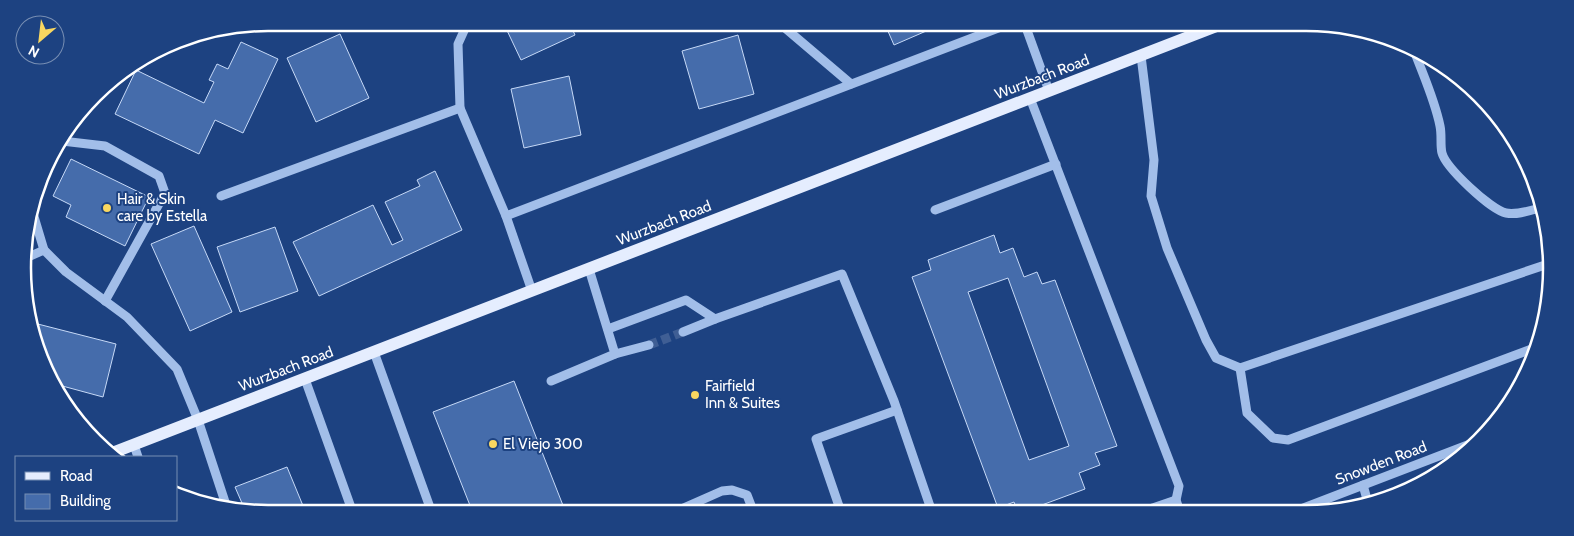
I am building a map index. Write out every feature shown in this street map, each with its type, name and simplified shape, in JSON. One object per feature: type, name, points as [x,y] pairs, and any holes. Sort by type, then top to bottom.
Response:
[{"type":"main road","name":"Wurzbach Road","points":[[118,451],[1204,31]]},
{"type":"street","points":[[464,31],[458,44],[460,108],[506,216],[532,291]]},
{"type":"street","points":[[789,31],[851,84]]},
{"type":"street","points":[[506,216],[990,31]]},
{"type":"street","points":[[1027,31],[1049,91]]},
{"type":"street","points":[[1140,56],[1154,160],[1151,196],[1167,248],[1206,340],[1216,358],[1240,368],[1543,266]]},
{"type":"street","points":[[1417,59],[1433,100],[1440,128],[1442,154],[1452,171],[1486,202],[1505,213],[1520,213],[1535,209]]},
{"type":"street","points":[[1030,98],[1179,486],[1176,500],[1178,505]]},
{"type":"street","points":[[221,196],[460,108]]},
{"type":"street","points":[[68,142],[105,146],[159,176],[165,193],[105,301]]},
{"type":"street","points":[[935,210],[1056,164]]},
{"type":"street","points":[[36,223],[44,250],[66,272],[126,317],[177,369],[198,420],[225,501]]},
{"type":"street","points":[[32,255],[44,250]]},
{"type":"street","points":[[589,269],[615,354]]},
{"type":"street","points":[[683,332],[842,274],[897,410],[930,505]]},
{"type":"street","points":[[608,329],[686,300],[715,319]]},
{"type":"street","points":[[551,381],[615,354],[649,345]]},
{"type":"street","points":[[1240,368],[1247,413],[1273,438],[1288,440],[1528,350]]},
{"type":"street","points":[[374,352],[429,505]]},
{"type":"street","points":[[305,378],[350,505]]},
{"type":"street","points":[[839,505],[816,439],[897,410]]},
{"type":"street","points":[[134,445],[138,456]]},
{"type":"street","name":"Snowden Road","points":[[1313,505],[1460,448]]},
{"type":"street","points":[[1362,485],[1366,497]]},
{"type":"street","points":[[695,505],[722,491],[732,490],[747,495],[751,505]]},
{"type":"street","points":[[1161,505],[1176,500]]},
{"type":"building","points":[[507,31],[573,31],[575,35],[521,60]]},
{"type":"building","points":[[888,31],[926,31],[894,45]]},
{"type":"building","points":[[340,34],[369,98],[316,122],[287,58]]},
{"type":"building","points":[[738,35],[754,94],[699,109],[682,51]]},
{"type":"building","points":[[241,42],[278,59],[243,133],[215,120],[199,154],[115,114],[137,70],[204,103],[214,82],[209,80],[217,64],[228,69]]},
{"type":"building","points":[[569,76],[581,135],[524,148],[511,89]]},
{"type":"building","points":[[71,159],[149,197],[125,246],[66,217],[71,205],[53,196]]},
{"type":"building","points":[[435,171],[462,230],[319,296],[293,242],[373,205],[392,245],[403,240],[385,202],[420,186],[417,180]]},
{"type":"building","points":[[194,226],[232,312],[190,331],[151,244]]},
{"type":"building","points":[[275,227],[298,291],[240,312],[217,247]]},
{"type":"building","points":[[994,235],[1000,253],[1013,248],[1024,277],[1037,272],[1042,284],[1055,280],[1117,446],[1095,453],[1100,465],[1079,473],[1085,489],[1042,505],[1015,505],[1014,502],[1006,505],[997,505],[912,277],[931,270],[928,260]],"holes":[[[1008,278],[1069,446],[1029,460],[968,292]]]},
{"type":"building","points":[[38,324],[116,344],[103,397],[63,386],[49,359]]},
{"type":"building","points":[[514,381],[563,505],[470,505],[433,412]]},
{"type":"building","points":[[287,467],[303,505],[242,503],[235,487]]},
{"type":"tunnel","points":[[649,345],[683,332]]},
{"type":"place","name":"Hair & Skin care by Estella","points":[[107,208]]},
{"type":"place","name":"Fairfield Inn & Suites","points":[[695,395]]},
{"type":"place","name":"El Viejo 300","points":[[493,444]]}]
